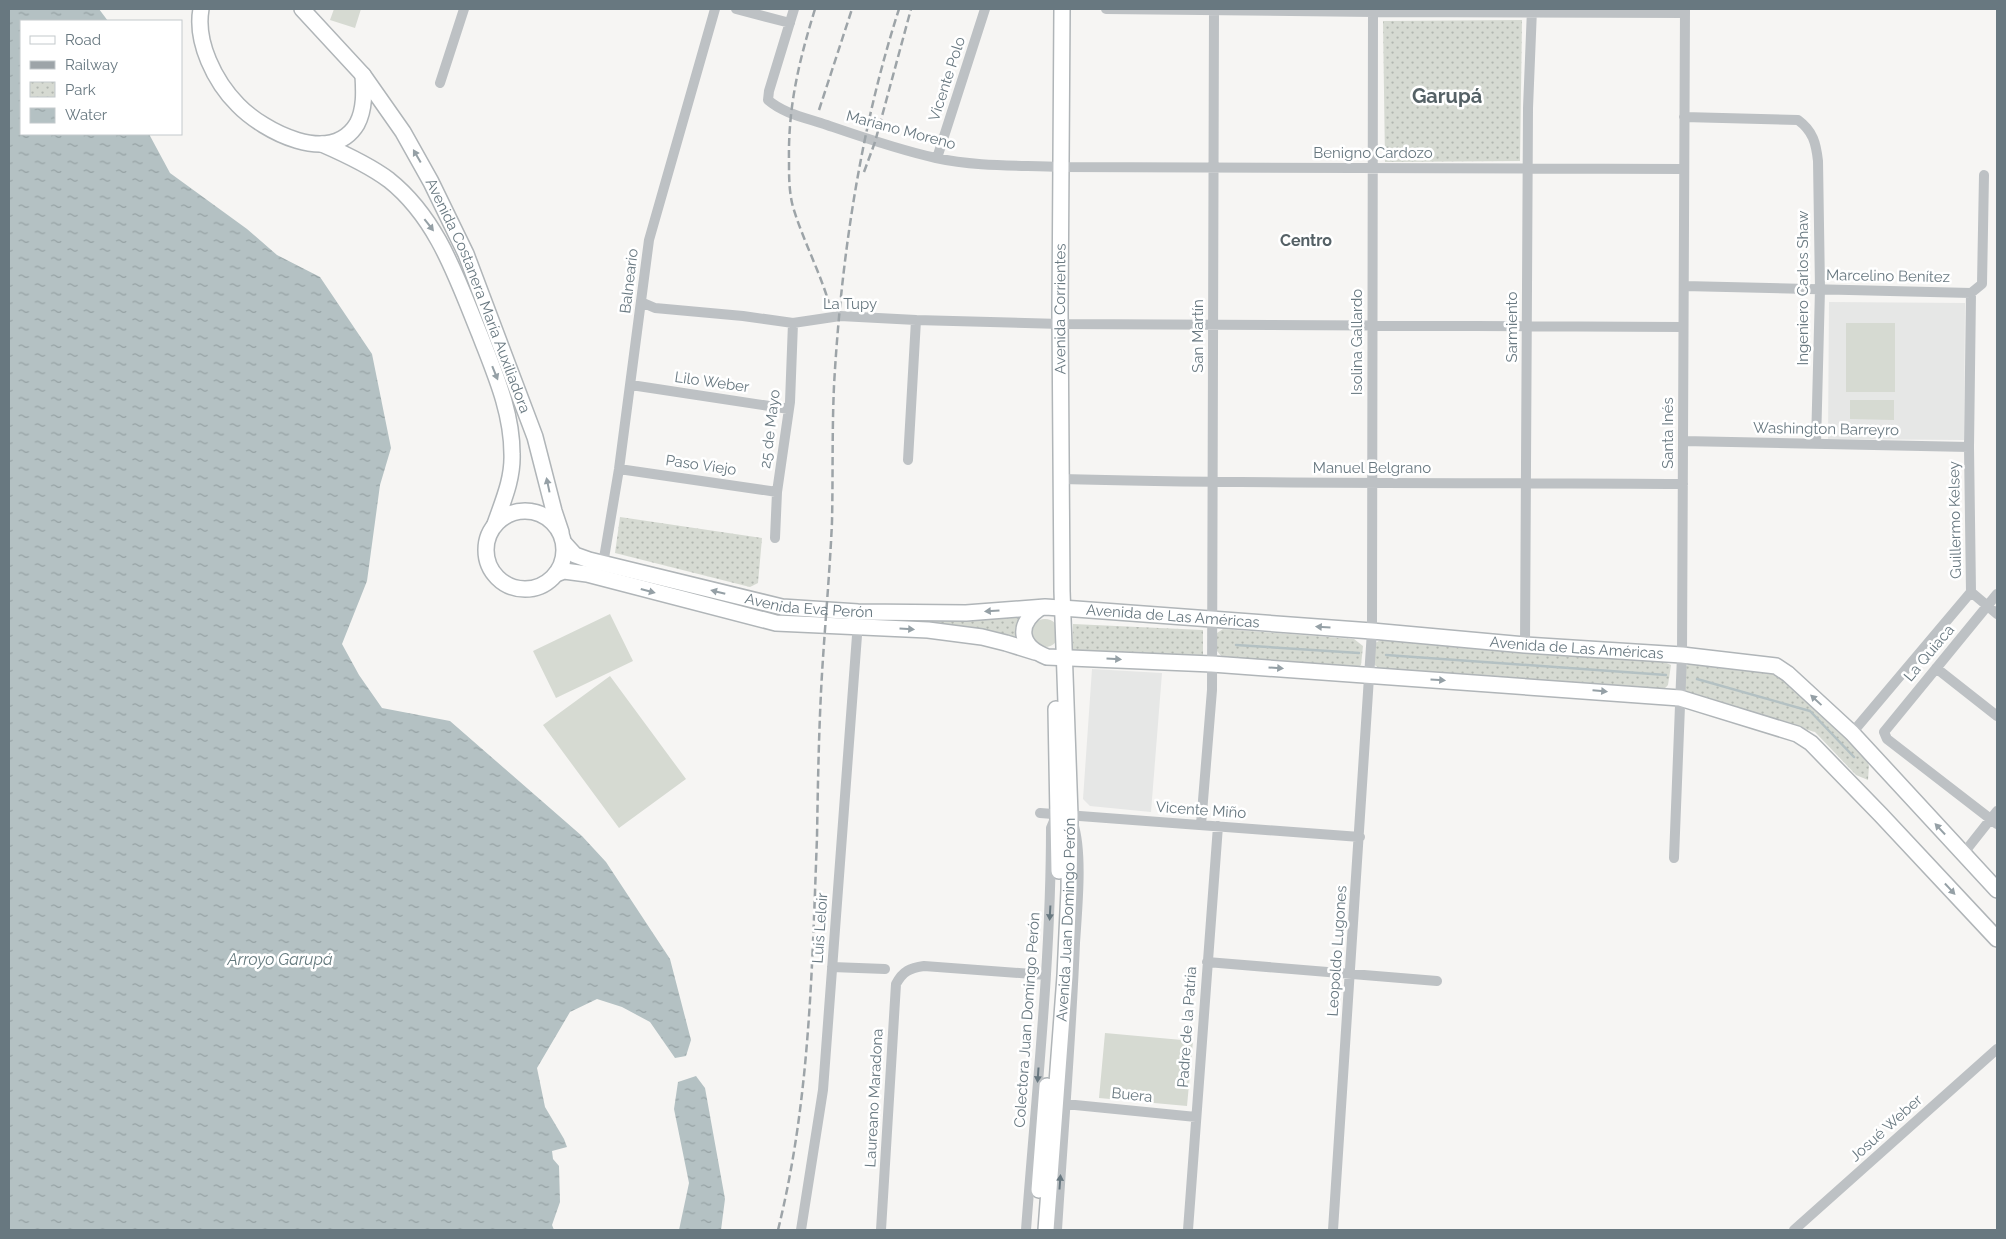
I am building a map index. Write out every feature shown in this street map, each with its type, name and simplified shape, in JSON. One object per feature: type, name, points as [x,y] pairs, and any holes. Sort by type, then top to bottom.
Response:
[{"type":"main road","name":"Avenida Costanera María Auxiliadora","points":[[302,9],[363,75],[403,132],[431,182],[466,254],[535,437],[563,538]]},
{"type":"main road","name":"Avenida Corrientes","points":[[1062,9],[1061,324],[1062,591],[1064,608]]},
{"type":"main road","points":[[198,13],[203,41],[214,73],[236,104],[257,122],[275,132],[299,141],[322,144],[338,140],[348,134],[357,124],[363,105],[363,75]]},
{"type":"main road","name":"Avenida Costanera María Auxiliadora","points":[[322,144],[370,168],[390,181],[410,201],[434,231],[450,262],[499,383],[510,424],[512,469],[507,491],[495,524]]},
{"type":"main road","points":[[525,510],[545,515],[551,519],[563,538],[564,557],[556,574],[545,584],[535,588],[522,589],[509,586],[498,579],[486,558],[489,534],[495,524],[507,514],[525,510]]},
{"type":"main road","name":"Avenida Eva Perón","points":[[563,538],[574,555],[603,564],[764,603],[982,637],[1037,652],[1047,657],[1060,657]]},
{"type":"main road","name":"Avenida Eva Perón","points":[[556,574],[564,571],[587,574],[776,623],[1064,608]]},
{"type":"main road","points":[[1037,652],[1029,645],[1024,637],[1023,630],[1029,616],[1040,608]]},
{"type":"main road","name":"Avenida de Las Américas","points":[[1064,608],[1372,631],[1525,645],[1682,655],[1776,666],[1788,674],[1852,733],[1997,890]]},
{"type":"main road","name":"Avenida Juan Domingo Perón","points":[[1046,1230],[1065,976],[1064,815],[1060,657],[1064,608]]},
{"type":"main road","points":[[1060,657],[1212,664],[1680,698],[1798,734],[1811,743],[1997,939]]},
{"type":"main road","name":"Avenida Juan Domingo Perón","points":[[1036,1230],[1056,976],[1064,815]]},
{"type":"street","points":[[440,83],[464,9]]},
{"type":"street","name":"Balneario","points":[[603,564],[620,468],[649,240],[715,9]]},
{"type":"street","points":[[736,9],[790,23],[794,9]]},
{"type":"street","name":"Vicente Polo","points":[[937,158],[985,9]]},
{"type":"street","points":[[1106,9],[1685,11]]},
{"type":"street","name":"San Martín","points":[[1212,664],[1214,9]]},
{"type":"street","name":"Sarmiento","points":[[1525,645],[1528,168],[1532,10]]},
{"type":"street","name":"Isolina Gallardo","points":[[1370,675],[1372,631],[1373,11]]},
{"type":"street","name":"Santa Inés","points":[[1674,858],[1682,655],[1685,11]]},
{"type":"street","name":"Mariano Moreno","points":[[790,23],[769,91],[768,100],[776,106],[790,113],[848,132],[937,158],[980,164],[1062,167]]},
{"type":"street","name":"Ingeniero Carlos Shaw","points":[[1684,117],[1798,120],[1811,133],[1816,145],[1818,161],[1820,289],[1816,444]]},
{"type":"street","name":"Benigno Cardozo","points":[[1062,167],[1684,169]]},
{"type":"street","points":[[1971,293],[1982,284],[1984,175]]},
{"type":"street","name":"Marcelino Benítez","points":[[1684,286],[1971,293]]},
{"type":"street","name":"Guillermo Kelsey","points":[[1852,733],[1970,592],[1971,293]]},
{"type":"street","name":"La Tupy","points":[[642,302],[655,308],[794,323],[840,316],[1061,324],[1683,327]]},
{"type":"street","points":[[908,460],[916,320]]},
{"type":"street","name":"25 de Mayo","points":[[775,538],[777,492],[789,408],[794,323]]},
{"type":"street","name":"Lilo Weber","points":[[631,385],[789,408]]},
{"type":"street","name":"Washington Barreyro","points":[[1683,441],[1969,447]]},
{"type":"street","name":"Paso Viejo","points":[[620,468],[777,492]]},
{"type":"street","name":"Manuel Belgrano","points":[[1062,479],[1372,484],[1526,482],[1682,484]]},
{"type":"street","points":[[1970,592],[1997,614]]},
{"type":"street","name":"La Quiaca","points":[[1995,818],[1887,738],[1884,732],[1997,594]]},
{"type":"street","name":"Luis Leloir","points":[[801,1230],[823,1090],[858,619]]},
{"type":"street","points":[[1201,825],[1212,690],[1212,664]]},
{"type":"street","points":[[1936,668],[1997,716]]},
{"type":"street","name":"Leopoldo Lugones","points":[[1333,1230],[1370,675]]},
{"type":"street","name":"Vicente Miño","points":[[1040,813],[1360,837]]},
{"type":"street","points":[[1057,1230],[1078,891],[1077,836],[1064,815]]},
{"type":"street","name":"Colectora Juan Domingo Perón","points":[[1026,1230],[1046,975],[1051,888],[1051,828],[1064,815]]},
{"type":"street","points":[[1963,854],[1995,818]]},
{"type":"street","name":"Padre de la Patria","points":[[1188,1230],[1218,826]]},
{"type":"street","points":[[1207,962],[1437,981]]},
{"type":"street","name":"Laureano Maradona","points":[[881,1230],[896,984],[906,970],[924,966],[1046,975]]},
{"type":"street","points":[[832,967],[884,969]]},
{"type":"street","name":"Josué Weber","points":[[1794,1230],[1997,1049]]},
{"type":"street","name":"Buera","points":[[1065,1104],[1196,1117]]},
{"type":"shaded area","points":[[1829,302],[1965,303],[1964,440],[1828,439]]},
{"type":"shaded area","points":[[1092,669],[1162,673],[1151,812],[1090,806],[1083,799]]},
{"type":"green space","points":[[334,9],[361,9],[355,28],[330,20]]},
{"type":"green space","points":[[1522,20],[1520,161],[1385,162],[1383,21]]},
{"type":"green space","points":[[1846,323],[1895,323],[1895,392],[1846,392]]},
{"type":"green space","points":[[1850,400],[1894,400],[1894,420],[1850,419]]},
{"type":"green space","points":[[620,517],[762,538],[758,583],[750,587],[615,553]]},
{"type":"green space","points":[[610,614],[633,661],[556,698],[533,651]]},
{"type":"green space","points":[[883,617],[1023,618],[1021,642],[882,623]]},
{"type":"green space","points":[[1045,619],[1055,623],[1059,633],[1055,643],[1045,647],[1035,643],[1031,633],[1035,623]]},
{"type":"green space","points":[[1073,624],[1203,630],[1203,655],[1072,651]]},
{"type":"green space","points":[[1223,629],[1354,639],[1363,646],[1361,665],[1355,670],[1222,657],[1217,651],[1217,633]]},
{"type":"green space","points":[[1382,639],[1660,660],[1671,665],[1668,685],[1662,691],[1382,670],[1373,664],[1372,645]]},
{"type":"green space","points":[[1692,662],[1771,671],[1802,693],[1864,751],[1869,766],[1868,780],[1856,775],[1815,732],[1689,696],[1683,689],[1686,666]]},
{"type":"green space","points":[[610,676],[686,779],[619,828],[543,725]]},
{"type":"green space","points":[[1105,1033],[1193,1041],[1187,1106],[1099,1098]]},
{"type":"water","name":"Arroyo Garupá","points":[[9,9],[99,9],[107,20],[20,20],[20,135],[150,135],[170,173],[247,229],[277,255],[320,277],[372,354],[391,448],[380,485],[367,581],[342,644],[359,675],[382,708],[450,721],[582,836],[606,862],[670,959],[691,1040],[686,1056],[675,1058],[650,1022],[622,1007],[597,999],[570,1012],[537,1068],[545,1107],[567,1147],[552,1151],[553,1159],[559,1166],[560,1202],[552,1225],[554,1230],[9,1230]]},
{"type":"water","points":[[696,1076],[705,1088],[725,1199],[721,1230],[679,1230],[689,1183],[674,1109],[678,1082]]},
{"type":"waterway","points":[[1236,645],[1359,653]]},
{"type":"waterway","points":[[1386,655],[1666,675]]},
{"type":"waterway","points":[[1697,679],[1810,711],[1854,757]]},
{"type":"railway","points":[[815,9],[799,65],[790,121],[789,179],[793,207],[829,303]]},
{"type":"railway","points":[[819,110],[852,9]]},
{"type":"railway","points":[[778,1230],[797,1133],[808,1035],[821,702],[832,522],[833,420],[837,338],[854,195],[873,101],[899,9]]},
{"type":"railway","points":[[864,172],[875,142],[911,9]]},
{"type":"district","name":"Garupá","points":[[1447,96]]},
{"type":"district","name":"Centro","points":[[1306,240]]}]
